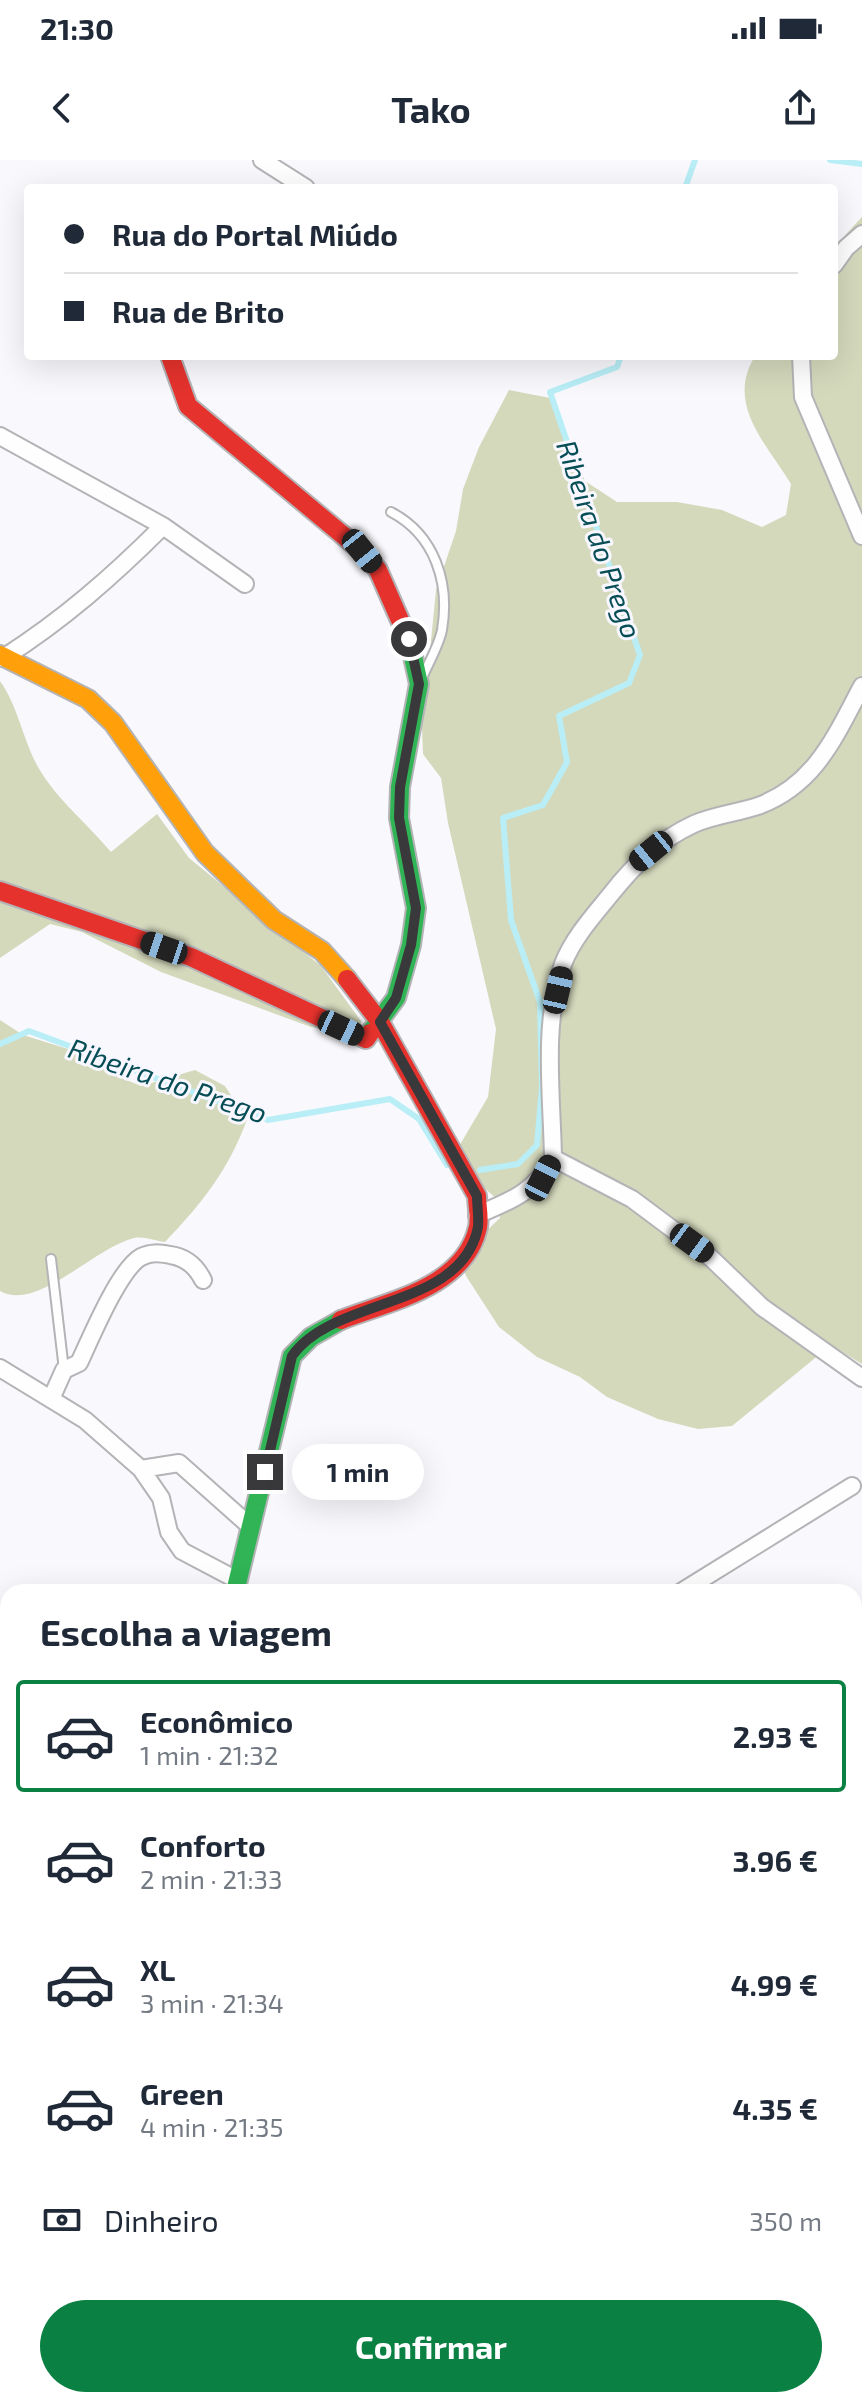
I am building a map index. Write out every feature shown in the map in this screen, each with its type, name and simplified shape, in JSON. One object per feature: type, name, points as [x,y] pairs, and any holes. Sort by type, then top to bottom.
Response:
[{"type":"street","points":[[262,160],[300,184]]},
{"type":"street","points":[[838,259],[862,234]]},
{"type":"street","points":[[0,891],[191,957],[366,1039],[396,998],[411,945],[416,908],[399,818],[400,787],[419,684],[409,639],[378,570],[351,541],[188,406],[171,360]]},
{"type":"street","points":[[801,360],[803,397],[862,536]]},
{"type":"street","points":[[0,436],[163,526],[245,584]]},
{"type":"street","points":[[2,656],[54,625],[113,575],[163,526]]},
{"type":"street","points":[[2,656],[65,685],[96,707],[113,723],[205,853],[274,920],[322,951],[380,1022],[477,1196],[478,1227],[467,1253],[439,1280],[323,1327],[302,1342],[292,1356],[237,1584]]},
{"type":"street","points":[[477,1215],[521,1197],[543,1178],[553,1158],[552,1017],[564,964],[583,929],[635,864],[667,838],[696,823],[782,796],[805,780],[821,762],[862,686]]},
{"type":"street","points":[[553,1158],[632,1199],[711,1258],[762,1307],[862,1378]]},
{"type":"street","points":[[51,1399],[64,1370],[79,1363],[103,1310],[137,1259],[154,1252],[181,1256],[198,1270],[203,1280]]},
{"type":"street","points":[[0,1368],[85,1420],[141,1469],[161,1498],[169,1532],[182,1551],[233,1584]]},
{"type":"street","points":[[141,1469],[179,1463],[251,1527]]},
{"type":"street","points":[[694,1584],[852,1486]]},
{"type":"lane","points":[[391,512],[403,518],[426,543],[438,561],[442,584],[441,633],[419,684]]},
{"type":"lane","points":[[51,1259],[64,1370]]},
{"type":"green space","points":[[862,217],[862,1364],[831,1345],[732,1426],[698,1429],[658,1419],[607,1397],[580,1377],[537,1357],[499,1327],[466,1276],[460,1256],[500,1218],[498,1200],[464,1170],[458,1148],[488,1097],[496,1029],[448,823],[441,778],[423,754],[421,704],[428,671],[436,590],[456,531],[463,489],[479,447],[509,390],[550,398],[585,481],[617,502],[677,502],[722,510],[762,527],[786,515],[791,484],[753,423],[745,391],[747,374],[753,360],[838,360],[838,243]]},
{"type":"green space","points":[[0,681],[38,767],[63,801],[111,852],[157,814],[189,858],[321,966],[361,1021],[359,1034],[311,1027],[161,972],[82,932],[50,924],[0,958]]},
{"type":"green space","points":[[0,1020],[23,1035],[84,1054],[108,1072],[141,1086],[195,1070],[225,1086],[247,1120],[213,1186],[165,1242],[134,1238],[31,1293],[15,1295],[0,1291]]},
{"type":"waterway","name":"Ribeira do Prego","points":[[686,184],[695,160]]},
{"type":"waterway","name":"Ribeira do Prego","points":[[830,160],[862,164]]},
{"type":"waterway","name":"Ribeira do Prego","points":[[480,1170],[518,1164],[537,1145],[542,1087],[540,1002],[511,920],[503,818],[543,805],[567,762],[559,716],[629,683],[640,655],[550,392],[617,367],[620,360]]},
{"type":"waterway","name":"Ribeira do Prego","points":[[0,1044],[29,1031],[268,1120],[390,1099],[419,1119],[447,1165]]},
{"type":"traffic: fast","points":[[370,1033],[396,998],[411,945],[416,908],[399,818],[400,787],[419,684],[410,643]]},
{"type":"traffic: fast","points":[[237,1584],[292,1356],[311,1337],[341,1320]]},
{"type":"traffic: slow","points":[[0,655],[88,699],[113,723],[205,853],[274,920],[322,951],[347,979]]},
{"type":"traffic: jam","points":[[171,360],[188,406],[362,551],[378,570],[410,643]]},
{"type":"traffic: jam","points":[[0,891],[191,957],[366,1039],[370,1033]]},
{"type":"traffic: jam","points":[[341,1320],[402,1298],[442,1278],[458,1264],[470,1247],[479,1219],[477,1196],[380,1022],[347,979]]},
{"type":"route","points":[[265,1472],[292,1356],[302,1342],[323,1327],[397,1300],[439,1280],[467,1253],[478,1227],[477,1196],[380,1022],[396,998],[411,945],[416,908],[399,818],[400,787],[419,684],[409,639]]}]
